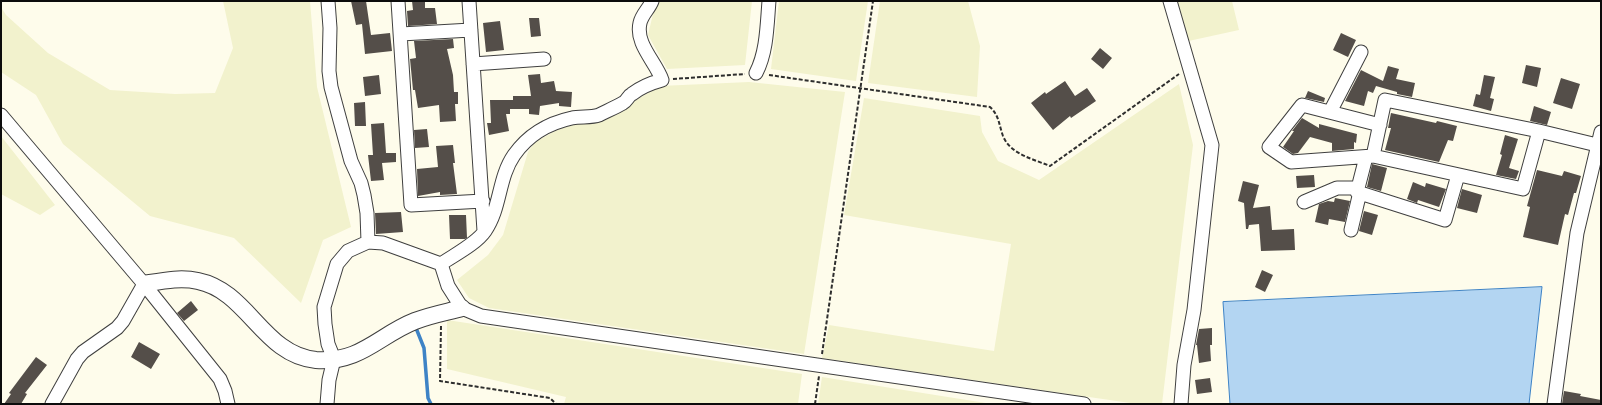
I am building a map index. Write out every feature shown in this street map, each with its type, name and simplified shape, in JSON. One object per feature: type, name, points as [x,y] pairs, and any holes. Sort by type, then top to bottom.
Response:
[{"type":"street","points":[[328,1],[331,87],[351,162],[364,195],[367,213],[368,242]]},
{"type":"street","points":[[398,1],[411,205],[483,201]]},
{"type":"street","points":[[469,1],[484,231]]},
{"type":"street","points":[[441,264],[479,237],[484,231],[497,203],[508,166],[514,155],[526,140],[546,127],[560,121],[572,118],[597,116],[625,102],[630,95],[642,87],[662,80],[659,70],[642,43],[640,35],[640,23],[642,17],[652,1]]},
{"type":"street","points":[[756,73],[764,51],[769,1]]},
{"type":"street","points":[[1170,1],[1212,145],[1194,310],[1184,365],[1181,404]]},
{"type":"street","points":[[401,34],[471,30]]},
{"type":"street","points":[[1330,112],[1361,52]]},
{"type":"street","points":[[473,64],[544,59]]},
{"type":"street","points":[[1351,230],[1359,190],[1380,125],[1385,100],[1539,131],[1597,145]]},
{"type":"street","points":[[1380,125],[1302,105],[1269,147],[1291,162],[1369,157],[1522,190],[1539,131]]},
{"type":"street","points":[[1,115],[144,284],[220,379],[228,404]]},
{"type":"street","points":[[1554,404],[1577,233],[1601,132]]},
{"type":"street","points":[[1304,202],[1337,188],[1359,190],[1445,220],[1458,175]]},
{"type":"street","points":[[327,404],[329,380],[334,359],[328,344],[324,307],[332,276],[337,264],[348,251],[368,242],[383,243],[441,264]]},
{"type":"street","points":[[441,264],[448,286],[462,308],[481,316],[1084,404]]},
{"type":"street","points":[[144,284],[184,279],[213,285],[227,294],[278,344],[292,353],[316,360],[353,356],[416,321],[462,308]]},
{"type":"street","points":[[52,404],[77,360],[84,352],[117,328],[123,321],[144,284]]},
{"type":"path","points":[[815,404],[873,1]]},
{"type":"path","points":[[662,80],[756,73],[990,107],[995,112],[1003,137],[1007,144],[1015,151],[1026,157],[1050,166],[1189,67]]},
{"type":"path","points":[[442,314],[440,381],[550,398],[556,404]]},
{"type":"green space","points":[[223,1],[310,1],[317,87],[351,227],[323,240],[301,303],[234,238],[150,216],[63,144],[36,95],[1,72],[1,7],[6,15],[48,53],[110,90],[175,94],[215,93],[233,48]]},
{"type":"green space","points":[[656,1],[752,1],[745,65],[667,69],[648,35]]},
{"type":"green space","points":[[779,1],[868,1],[856,81],[771,69]]},
{"type":"green space","points":[[880,1],[968,1],[980,46],[977,97],[868,83]]},
{"type":"green space","points":[[1174,1],[1232,1],[1239,30],[1184,42]]},
{"type":"green space","points":[[749,82],[845,92],[804,354],[489,308],[469,298],[457,280],[488,255],[503,235],[528,152],[535,142],[557,130],[583,122],[600,121],[660,86]]},
{"type":"green space","points":[[1179,84],[1193,145],[1162,404],[1137,404],[822,358],[829,325],[994,351],[1011,244],[844,215],[864,98],[980,116],[982,132],[998,161],[1039,180]]},
{"type":"green space","points":[[1,136],[55,205],[40,215],[1,194]]},
{"type":"green space","points":[[447,320],[802,374],[798,404],[564,404],[566,397],[447,369]]},
{"type":"green space","points":[[822,377],[992,404],[818,404]]},
{"type":"water","points":[[1542,287],[1529,404],[1230,404],[1223,302]]},
{"type":"building","points":[[351,1],[366,1],[371,35],[390,33],[392,51],[365,54],[362,24],[356,25]]},
{"type":"building","points":[[412,1],[425,1],[425,8],[435,8],[437,24],[408,26],[407,11],[413,10]]},
{"type":"building","points":[[529,18],[539,18],[541,36],[531,37]]},
{"type":"building","points":[[500,21],[504,50],[486,52],[483,23]]},
{"type":"building","points":[[1341,33],[1356,40],[1348,57],[1333,50]]},
{"type":"building","points":[[453,39],[454,48],[447,49],[453,75],[454,92],[458,92],[458,104],[455,104],[456,121],[440,122],[439,105],[418,108],[415,90],[413,90],[410,59],[416,58],[414,41]]},
{"type":"building","points":[[1100,48],[1112,58],[1103,69],[1091,59]]},
{"type":"building","points":[[1526,65],[1541,68],[1537,87],[1522,83]]},
{"type":"building","points":[[1388,66],[1399,69],[1396,79],[1415,83],[1412,97],[1397,94],[1397,92],[1376,86],[1373,93],[1368,91],[1364,106],[1345,101],[1361,70],[1383,81]]},
{"type":"building","points":[[540,74],[541,83],[554,81],[556,91],[572,92],[571,107],[559,106],[559,103],[540,106],[539,115],[529,114],[529,109],[510,109],[510,114],[506,114],[509,131],[489,135],[487,123],[491,123],[490,100],[513,100],[513,96],[531,96],[528,75]]},
{"type":"building","points":[[379,75],[381,94],[365,96],[363,77]]},
{"type":"building","points":[[1484,75],[1495,77],[1490,98],[1494,99],[1491,111],[1473,106],[1476,94],[1480,95]]},
{"type":"building","points":[[1561,78],[1580,84],[1572,109],[1553,103]]},
{"type":"building","points":[[1065,81],[1075,96],[1087,88],[1096,101],[1071,118],[1070,116],[1053,130],[1031,103],[1045,92],[1046,94]]},
{"type":"building","points":[[1308,91],[1325,98],[1324,102],[1305,98]]},
{"type":"building","points":[[365,102],[366,126],[355,126],[354,103]]},
{"type":"building","points":[[1534,106],[1551,112],[1547,125],[1530,121]]},
{"type":"building","points":[[1391,113],[1457,126],[1453,141],[1448,140],[1439,162],[1385,150],[1391,128],[1388,128]]},
{"type":"building","points":[[1302,118],[1319,128],[1319,124],[1357,134],[1356,143],[1354,142],[1354,149],[1332,151],[1332,143],[1310,137],[1298,153],[1293,154],[1283,147],[1294,131],[1292,131]]},
{"type":"building","points":[[384,123],[386,153],[396,153],[396,162],[382,163],[384,180],[371,181],[368,155],[373,155],[371,124]]},
{"type":"building","points":[[427,129],[429,147],[415,148],[414,130]]},
{"type":"building","points":[[1505,135],[1518,139],[1509,168],[1519,171],[1516,179],[1496,175],[1502,155],[1500,154]]},
{"type":"building","points":[[453,145],[455,163],[453,163],[457,194],[440,195],[440,192],[418,196],[417,169],[438,167],[436,146]]},
{"type":"building","points":[[1372,164],[1387,168],[1381,191],[1367,187]]},
{"type":"building","points":[[1537,170],[1562,176],[1564,171],[1581,176],[1576,193],[1574,193],[1568,215],[1565,214],[1558,245],[1523,237],[1530,207],[1527,206]]},
{"type":"building","points":[[1314,175],[1315,187],[1297,188],[1296,176]]},
{"type":"building","points":[[1243,181],[1259,185],[1253,208],[1270,206],[1272,230],[1294,229],[1295,250],[1261,251],[1259,224],[1249,225],[1248,229],[1246,229],[1244,203],[1238,201]]},
{"type":"building","points":[[1413,182],[1425,187],[1426,183],[1446,189],[1439,207],[1418,200],[1417,203],[1407,199]]},
{"type":"building","points":[[1462,189],[1482,195],[1477,213],[1457,208]]},
{"type":"building","points":[[1335,198],[1350,201],[1345,222],[1329,219],[1328,225],[1315,222],[1319,204],[1328,201],[1334,202]]},
{"type":"building","points":[[1364,211],[1378,215],[1372,235],[1359,231]]},
{"type":"building","points":[[401,212],[403,232],[376,234],[375,213]]},
{"type":"building","points":[[449,215],[466,215],[467,238],[450,239]]},
{"type":"building","points":[[1262,270],[1273,275],[1265,292],[1255,287]]},
{"type":"building","points":[[191,301],[198,310],[184,321],[177,313]]},
{"type":"building","points":[[1212,328],[1212,345],[1210,345],[1211,361],[1199,363],[1196,345],[1199,329]]},
{"type":"building","points":[[139,342],[160,354],[151,369],[131,357]]},
{"type":"building","points":[[36,357],[47,365],[25,393],[27,394],[21,404],[4,404],[11,394],[9,393]]},
{"type":"building","points":[[1210,378],[1212,392],[1197,394],[1195,380]]},
{"type":"building","points":[[1564,391],[1601,400],[1601,404],[1562,404]]},
{"type":"waterway","points":[[416,328],[424,348],[428,398],[431,404]]}]
